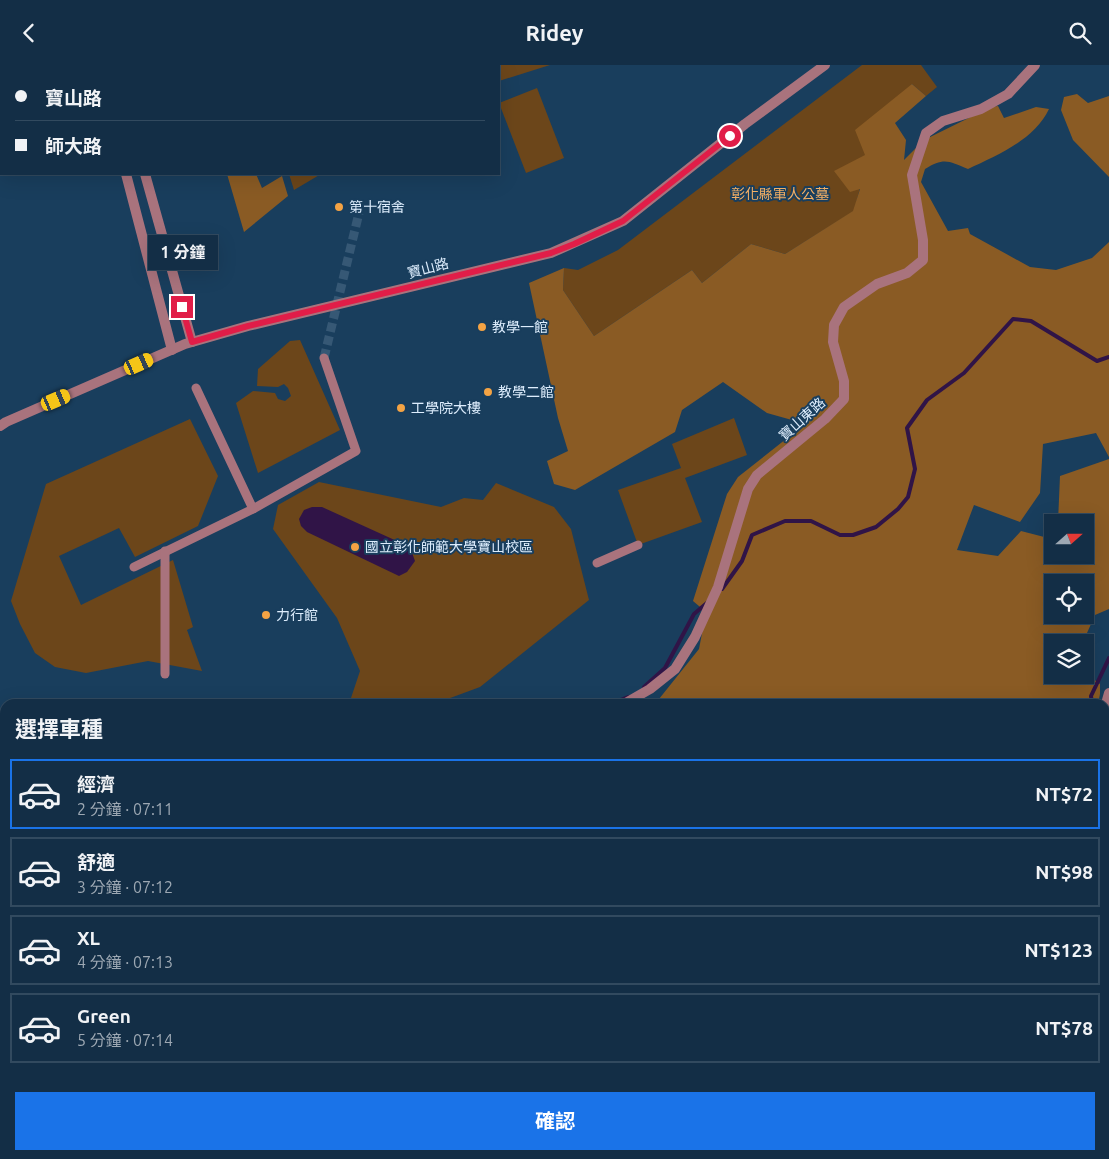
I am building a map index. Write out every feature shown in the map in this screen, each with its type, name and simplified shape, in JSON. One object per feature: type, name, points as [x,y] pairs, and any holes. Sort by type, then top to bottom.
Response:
[{"type":"street","name":"寶山路","points":[[0,426],[192,342],[248,326],[551,253],[574,244],[623,221],[745,124],[825,65]]},
{"type":"street","name":"寶山東路","points":[[633,699],[650,689],[675,669],[695,637],[718,587],[748,489],[757,475],[825,419],[844,399],[844,381],[833,342],[834,325],[844,307],[877,285],[907,273],[923,260],[923,240],[912,175],[926,133],[943,121],[981,109],[1008,94],[1035,65]]},
{"type":"street","points":[[126,175],[172,350]]},
{"type":"street","points":[[146,175],[192,342]]},
{"type":"street","points":[[134,567],[253,509],[356,451],[324,358]]},
{"type":"street","points":[[196,388],[253,509]]},
{"type":"street","points":[[597,563],[638,545]]},
{"type":"street","points":[[165,551],[165,674]]},
{"type":"green space","points":[[500,65],[550,65],[500,81]]},
{"type":"green space","name":"彰化縣軍人公墓","points":[[862,65],[921,65],[937,87],[926,96],[912,84],[865,155],[854,211],[785,254],[751,244],[702,283],[692,270],[594,336],[563,290],[564,268],[578,270],[618,250]]},
{"type":"green space","points":[[537,88],[564,158],[526,173],[500,103]]},
{"type":"green space","points":[[289,175],[319,175],[294,190]]},
{"type":"green space","points":[[300,340],[340,430],[258,473],[236,403],[253,391],[275,393],[278,399],[285,401],[291,396],[284,384],[278,387],[257,386],[258,369],[290,341]]},
{"type":"green space","points":[[734,418],[747,455],[685,478],[702,522],[638,545],[618,490],[681,468],[672,444]]},
{"type":"green space","points":[[190,419],[218,476],[198,526],[135,557],[119,528],[59,556],[81,605],[173,560],[193,627],[187,630],[202,671],[148,661],[86,673],[55,667],[35,653],[11,601],[46,484]]},
{"type":"green space","points":[[319,482],[441,507],[464,498],[483,500],[496,483],[554,507],[571,529],[589,600],[480,687],[448,699],[351,699],[360,671],[337,618],[273,529],[278,505]]},
{"type":"shaded area","points":[[912,84],[926,96],[895,123],[906,140],[904,160],[924,140],[991,107],[998,106],[1004,118],[1036,107],[1049,109],[1042,120],[1025,138],[1003,152],[968,169],[946,161],[937,163],[925,169],[921,182],[948,231],[968,228],[970,234],[1030,267],[1056,270],[1092,258],[1109,242],[1109,457],[1096,433],[1043,444],[1040,493],[1020,522],[974,505],[957,550],[998,556],[1021,531],[1044,537],[1044,564],[1094,564],[1094,514],[1058,514],[1060,476],[1109,459],[1109,609],[1094,617],[1094,574],[1044,574],[1044,624],[1091,624],[1087,634],[1044,634],[1044,684],[1094,684],[1094,680],[1100,684],[1099,699],[659,699],[699,649],[706,612],[693,601],[727,494],[738,477],[786,439],[799,422],[767,413],[723,382],[682,410],[675,432],[575,490],[554,484],[547,461],[568,451],[558,418],[529,283],[564,268],[563,290],[594,336],[692,270],[702,283],[751,244],[785,254],[853,211],[860,189],[850,192],[834,171],[865,155],[855,130]]},
{"type":"shaded area","points":[[1077,94],[1088,103],[1109,96],[1109,177],[1073,140],[1061,110],[1064,97]]},
{"type":"shaded area","points":[[227,175],[256,175],[262,188],[282,176],[288,196],[244,232]]},
{"type":"shaded area","points":[[312,507],[322,507],[410,547],[415,561],[407,572],[399,576],[307,532],[301,526],[299,519],[304,510]]},
{"type":"waterway","points":[[722,589],[742,561],[752,535],[785,521],[811,521],[840,535],[853,535],[876,527],[898,509],[908,497],[915,469],[907,428],[927,400],[964,373],[1013,319],[1031,321],[1097,361],[1109,357]]},
{"type":"waterway","points":[[644,687],[665,668],[694,614],[708,602]]},
{"type":"waterway","points":[[1091,699],[1091,696],[1109,658]]},
{"type":"waterway","points":[[623,699],[628,697]]},
{"type":"tunnel","points":[[324,358],[359,213]]},
{"type":"place","name":"第十宿舍","points":[[339,207]]},
{"type":"place","name":"教學一館","points":[[482,327]]},
{"type":"place","name":"教學二館","points":[[488,392]]},
{"type":"place","name":"工學院大樓","points":[[401,408]]},
{"type":"place","name":"國立彰化師範大學寶山校區","points":[[355,547]]},
{"type":"place","name":"力行館","points":[[266,615]]},
{"type":"route","points":[[182,307],[192,342],[248,326],[551,253],[623,221],[730,136]]}]
